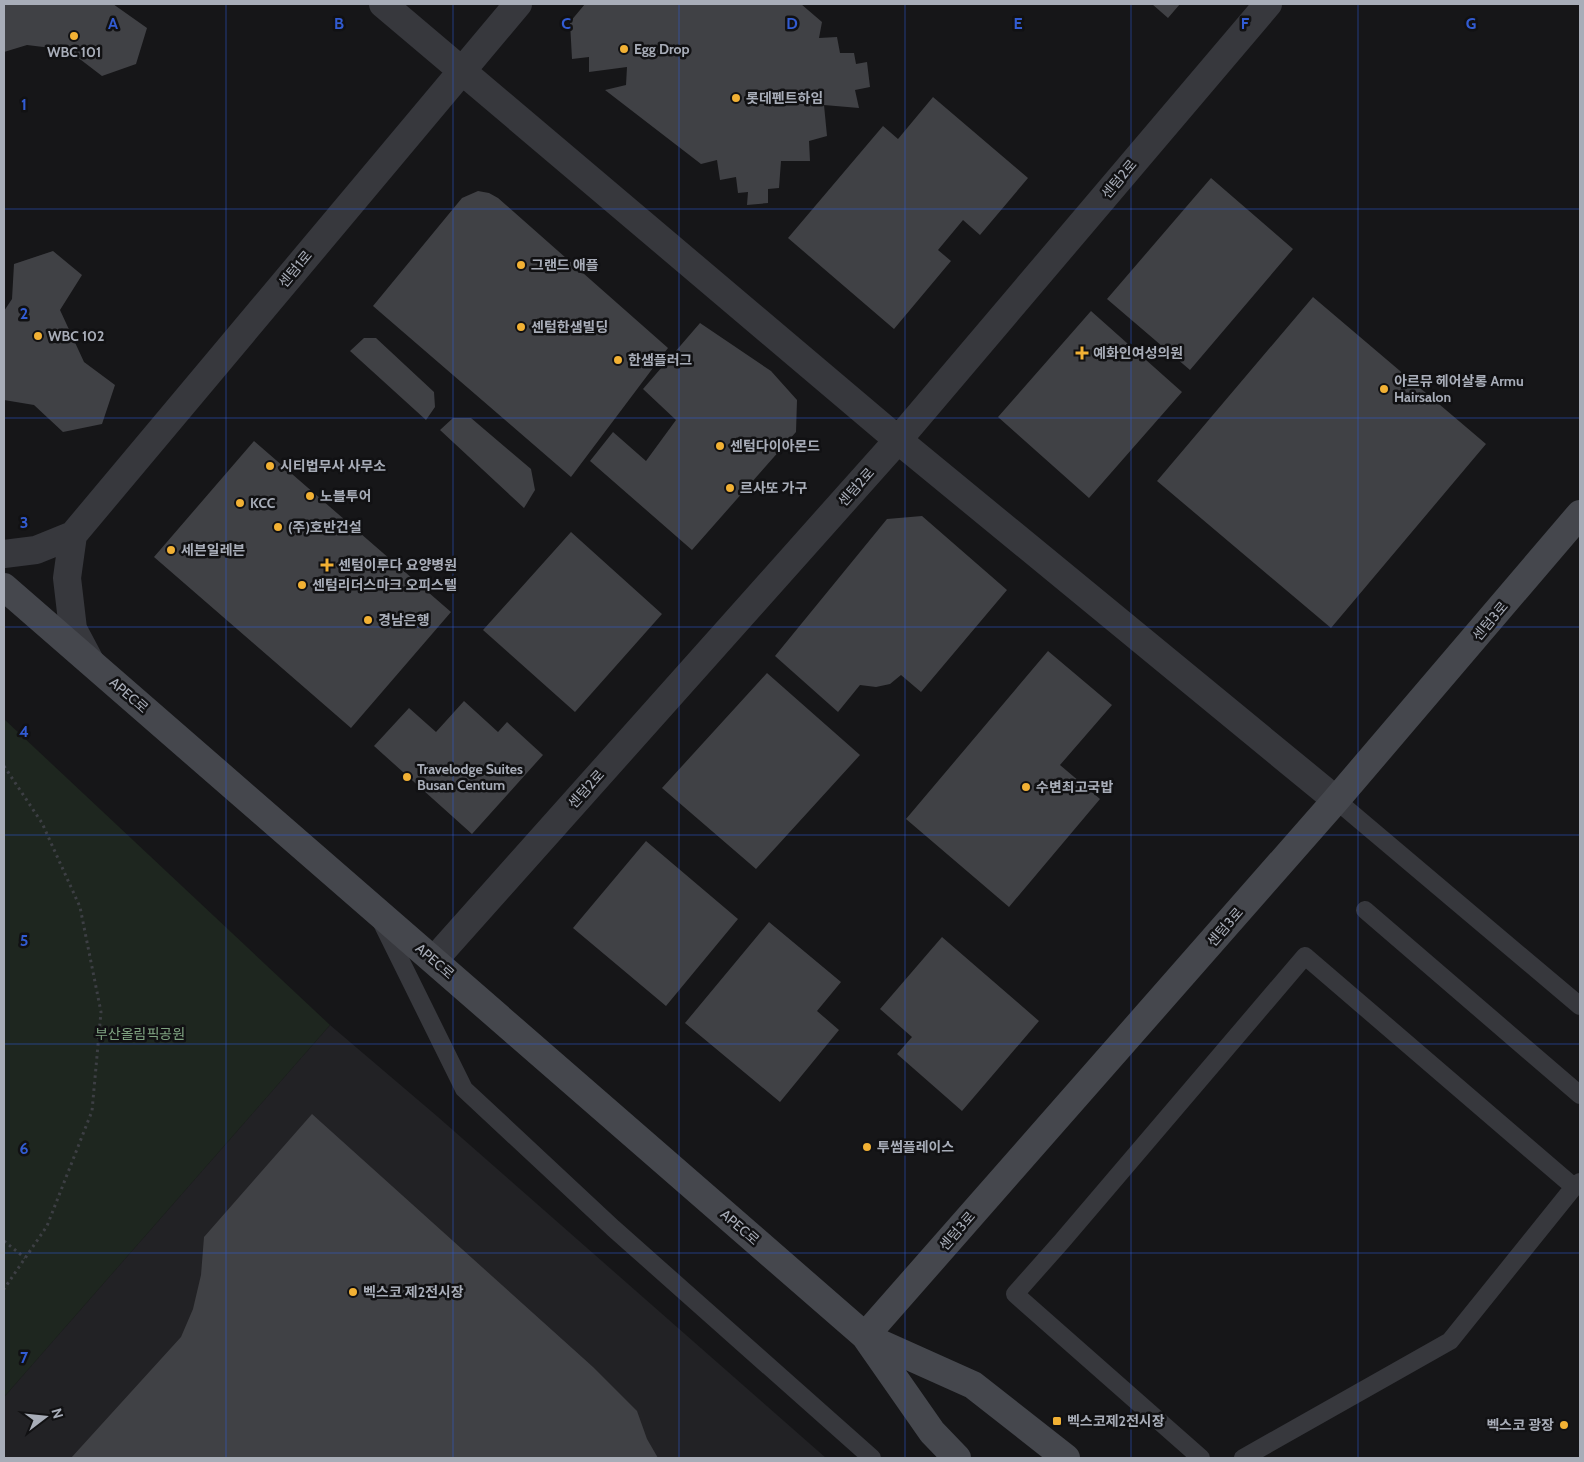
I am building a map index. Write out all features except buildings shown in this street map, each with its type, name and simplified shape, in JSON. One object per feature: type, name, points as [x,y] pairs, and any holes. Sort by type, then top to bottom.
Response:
[{"type":"main road","name":"센텀3로","points":[[865,1336],[1336,800],[1580,514]]},
{"type":"main road","name":"APEC로","points":[[4,587],[865,1336],[932,1432],[958,1458]]},
{"type":"main road","name":"APEC로","points":[[865,1336],[973,1385],[1066,1458]]},
{"type":"street","points":[[383,4],[898,440],[1336,800]]},
{"type":"street","name":"센텀1로","points":[[73,535],[518,4]]},
{"type":"street","name":"센텀2로","points":[[434,960],[898,440],[1268,4]]},
{"type":"street","points":[[4,554],[36,550],[73,535]]},
{"type":"street","points":[[73,535],[67,578],[73,629],[90,662]]},
{"type":"lane","points":[[1336,800],[1580,1006]]},
{"type":"lane","points":[[1364,910],[1580,1095]]},
{"type":"lane","points":[[377,911],[464,1089],[614,1228],[872,1458]]},
{"type":"lane","points":[[1201,1458],[1016,1294],[1305,956],[1577,1185],[1450,1341],[1243,1458]]},
{"type":"path","points":[[4,766],[42,823],[80,907],[101,1012],[92,1112],[47,1226],[4,1289]]},
{"type":"path","points":[[4,1241],[25,1258]]},
{"type":"shaded area","points":[[330,1025],[438,1117],[826,1458],[4,1458],[4,1397]]},
{"type":"green space","name":"부산올림픽공원","points":[[4,719],[330,1025],[4,1397]]},
{"type":"place","name":"WBC 101","points":[[74,36]]},
{"type":"place","name":"Egg Drop","points":[[624,49]]},
{"type":"place","name":"롯데펜트하임","points":[[736,98]]},
{"type":"place","name":"그랜드 애플","points":[[521,265]]},
{"type":"place","name":"센텀한샘빌딩","points":[[521,327]]},
{"type":"place","name":"WBC 102","points":[[38,336]]},
{"type":"place","name":"예화인여성의원","points":[[1082,353]]},
{"type":"place","name":"한샘플러그","points":[[618,360]]},
{"type":"place","name":"아르뮤 헤어살롱 Armu Hairsalon","points":[[1384,389]]},
{"type":"place","name":"센텀다이아몬드","points":[[720,446]]},
{"type":"place","name":"시티법무사 사무소","points":[[270,466]]},
{"type":"place","name":"르사또 가구","points":[[730,488]]},
{"type":"place","name":"노블투어","points":[[310,496]]},
{"type":"place","name":"KCC","points":[[240,503]]},
{"type":"place","name":"(주)호반건설","points":[[278,527]]},
{"type":"place","name":"세븐일레븐","points":[[171,550]]},
{"type":"place","name":"센텀이루다 요양병원","points":[[327,565]]},
{"type":"place","name":"센텀리더스마크 오피스텔","points":[[302,585]]},
{"type":"place","name":"경남은행","points":[[368,620]]},
{"type":"place","name":"Travelodge Suites Busan Centum","points":[[407,777]]},
{"type":"place","name":"수변최고국밥","points":[[1026,787]]},
{"type":"place","name":"투썸플레이스","points":[[867,1147]]},
{"type":"place","name":"벡스코 제2전시장","points":[[353,1292]]},
{"type":"place","name":"벡스코제2전시장","points":[[1057,1421]]},
{"type":"place","name":"벡스코 광장","points":[[1564,1425]]}]
